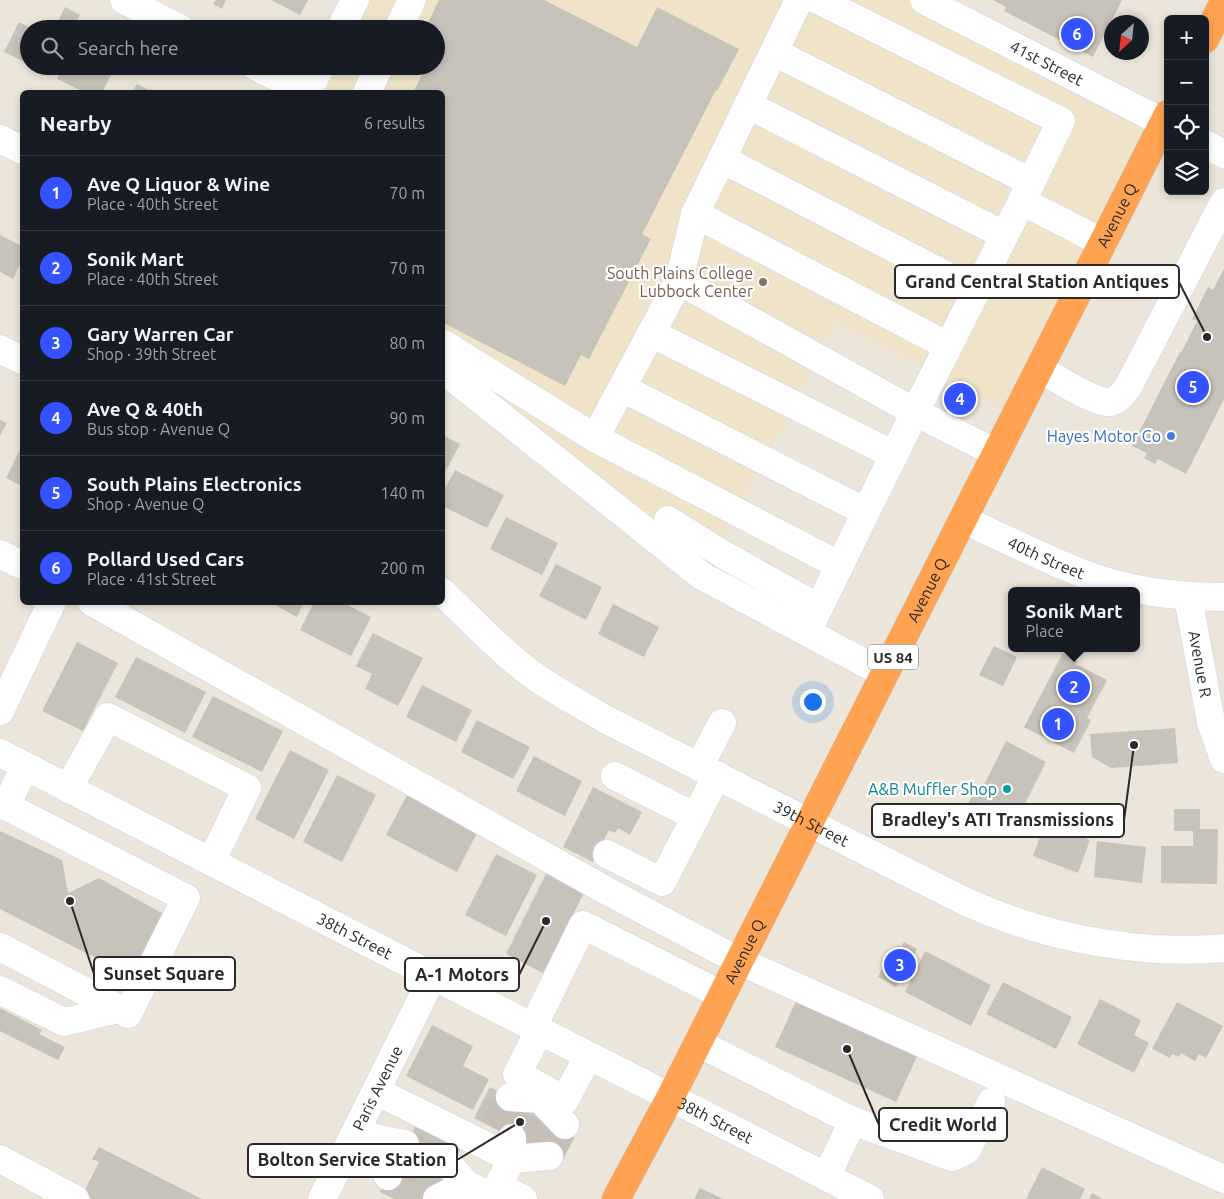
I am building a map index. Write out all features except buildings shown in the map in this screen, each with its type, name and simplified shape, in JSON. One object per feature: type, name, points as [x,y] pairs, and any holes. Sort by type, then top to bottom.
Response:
[{"type":"highway","points":[[1209,31],[1224,2]]},
{"type":"highway","name":"Avenue Q","points":[[616,1199],[670,1098],[1164,125]]},
{"type":"street","points":[[124,0],[163,20]]},
{"type":"street","points":[[345,20],[355,0]]},
{"type":"street","points":[[402,20],[412,0]]},
{"type":"street","points":[[595,438],[679,281],[696,214],[798,0]]},
{"type":"street","points":[[807,632],[1061,121],[818,0]]},
{"type":"street","name":"41st Street","points":[[924,0],[1164,120]]},
{"type":"street","points":[[774,52],[1026,192],[1103,243]]},
{"type":"street","points":[[273,75],[303,90]]},
{"type":"street","points":[[308,90],[316,75]]},
{"type":"street","points":[[368,90],[376,75]]},
{"type":"street","points":[[748,105],[1004,235]]},
{"type":"street","points":[[0,139],[20,149]]},
{"type":"street","points":[[1209,146],[1224,154]]},
{"type":"street","points":[[722,159],[976,290]]},
{"type":"street","points":[[1039,368],[1094,399],[1108,403],[1119,399],[1128,387],[1224,202]]},
{"type":"street","points":[[696,214],[948,346]]},
{"type":"street","points":[[679,281],[915,412],[996,453]]},
{"type":"street","points":[[651,333],[894,455]]},
{"type":"street","points":[[445,345],[595,438],[839,565]]},
{"type":"street","points":[[0,349],[20,359]]},
{"type":"street","points":[[445,371],[702,576],[885,674]]},
{"type":"street","points":[[622,388],[866,512]]},
{"type":"street","name":"40th Street","points":[[963,519],[1032,552],[1093,578],[1130,587]]},
{"type":"street","points":[[668,520],[724,555],[819,608]]},
{"type":"street","points":[[0,554],[20,564]]},
{"type":"street","name":"40th Street","points":[[1140,590],[1188,597],[1224,597]]},
{"type":"street","name":"39th Street","points":[[445,595],[530,673],[605,719],[990,913],[1069,938],[1128,947],[1182,950],[1224,948]]},
{"type":"street","name":"Avenue R","points":[[1188,597],[1211,722],[1224,758]]},
{"type":"street","points":[[0,711],[51,605]]},
{"type":"street","points":[[97,605],[598,886],[740,960],[1224,1179]]},
{"type":"street","points":[[68,789],[108,717],[247,788],[203,858],[176,892]]},
{"type":"street","points":[[607,854],[662,882],[696,817],[722,723]]},
{"type":"street","name":"38th Street","points":[[0,753],[870,1199]]},
{"type":"street","points":[[0,947],[128,1014],[186,898],[3,805],[25,766]]},
{"type":"street","points":[[615,776],[696,817]]},
{"type":"street","points":[[588,1056],[565,1100],[539,1105],[517,1074],[583,925],[722,995]]},
{"type":"street","name":"Paris Avenue","points":[[322,1199],[365,1134],[376,1091],[432,976]]},
{"type":"street","points":[[0,990],[64,1022],[119,1009]]},
{"type":"street","points":[[698,1043],[852,1121],[952,1157],[967,1150],[992,1102]]},
{"type":"street","points":[[376,1091],[520,1146],[494,1194]]},
{"type":"street","points":[[826,1177],[852,1121]]},
{"type":"street","points":[[365,1134],[400,1154],[365,1134]]},
{"type":"street","points":[[0,1159],[75,1199]]},
{"type":"street","points":[[451,1179],[494,1194],[523,1199]]},
{"type":"shaded area","name":"South Plains College Lubbock Center","points":[[354,0],[924,0],[1163,123],[1015,416],[835,321],[807,379],[702,576],[445,371],[445,90],[309,90],[316,75],[445,75],[445,20],[344,20]]},
{"type":"tunnel","points":[[494,1128],[510,1097]]},
{"type":"tunnel","points":[[512,1138],[528,1106]]},
{"type":"tunnel","points":[[531,1147],[547,1116]]},
{"type":"tunnel","points":[[549,1156],[565,1125]]},
{"type":"tunnel","points":[[405,1144],[452,1168]]},
{"type":"tunnel","points":[[395,1162],[442,1186]]},
{"type":"place","name":"Pollard Used Cars","points":[[1077,34]]},
{"type":"place","name":"South Plains College Lubbock Center","points":[[763,282]]},
{"type":"place","name":"Grand Central Station Antiques","points":[[1207,337]]},
{"type":"place","name":"South Plains Electronics","points":[[1193,387]]},
{"type":"place","name":"Ave Q & 40th","points":[[960,399]]},
{"type":"place","name":"Hayes Motor Co","points":[[1171,436]]},
{"type":"place","name":"Sonik Mart","points":[[1074,687]]},
{"type":"place","name":"Ave Q Liquor & Wine","points":[[1058,724]]},
{"type":"place","name":"Bradley's ATI Transmissions","points":[[1134,745]]},
{"type":"place","name":"A&B Muffler Shop","points":[[1007,789]]},
{"type":"place","name":"Sunset Square","points":[[70,901]]},
{"type":"place","name":"A-1 Motors","points":[[546,921]]},
{"type":"place","name":"Gary Warren Car","points":[[900,965]]},
{"type":"place","name":"Credit World","points":[[847,1049]]},
{"type":"place","name":"Bolton Service Station","points":[[520,1122]]}]
